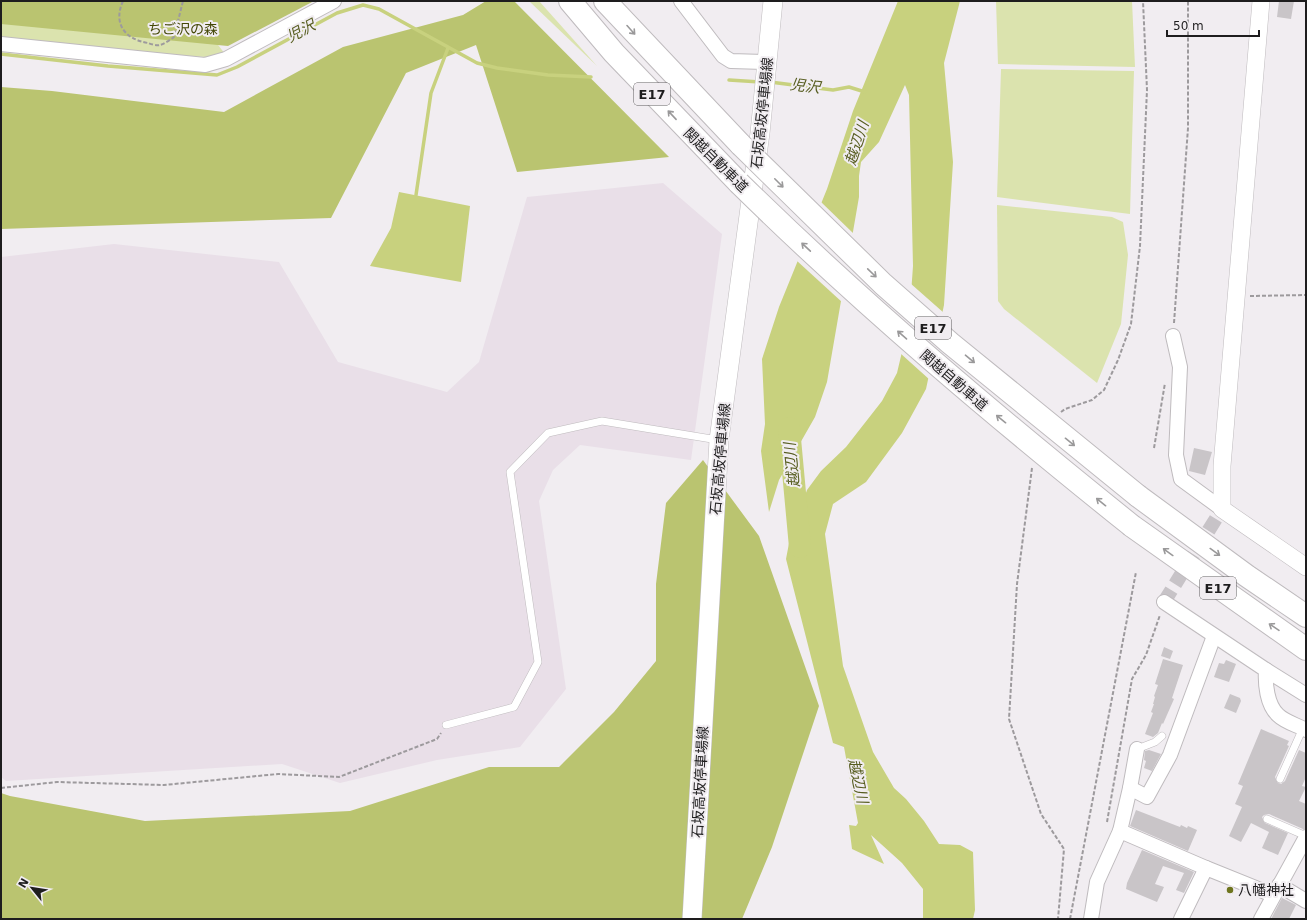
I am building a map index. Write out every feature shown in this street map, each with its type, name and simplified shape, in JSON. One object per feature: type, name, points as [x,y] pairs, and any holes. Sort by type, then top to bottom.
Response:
[{"type":"highway","points":[[566,1],[614,53]]},
{"type":"highway","name":"関越自動車道","points":[[570,1],[614,53],[739,183],[788,231],[951,378],[1132,526],[1306,649]]},
{"type":"highway","name":"関越自動車道","points":[[605,1],[741,145],[866,267],[945,338],[1138,496],[1247,576],[1306,616]]},
{"type":"highway","points":[[624,1],[664,45],[720,124]]},
{"type":"main road","name":"石坂高坂停車場線","points":[[692,919],[719,440],[764,92],[773,1]]},
{"type":"street","points":[[1,44],[205,65],[226,59],[334,1]]},
{"type":"street","points":[[681,1],[723,56],[731,61],[767,67]]},
{"type":"street","points":[[1222,509],[1222,466],[1256,39],[1261,1]]},
{"type":"street","points":[[1173,336],[1180,367],[1176,455],[1181,479],[1306,567]]},
{"type":"street","points":[[1164,602],[1306,695]]},
{"type":"street","points":[[1130,788],[1147,797],[1170,755],[1214,636]]},
{"type":"street","points":[[1266,670],[1265,684],[1277,715],[1304,729]]},
{"type":"street","points":[[1091,919],[1097,882],[1120,831],[1137,749]]},
{"type":"street","points":[[1120,831],[1206,868],[1306,901]]},
{"type":"street","points":[[1261,919],[1306,837]]},
{"type":"street","points":[[1181,919],[1206,868]]},
{"type":"lane","points":[[446,725],[514,707],[538,662],[510,472],[526,455],[548,433],[602,421],[719,440]]},
{"type":"lane","points":[[1280,779],[1304,729]]},
{"type":"lane","points":[[1137,749],[1155,742],[1162,736]]},
{"type":"lane","points":[[1267,819],[1306,837]]},
{"type":"path","points":[[123,1],[119,10],[119,24],[136,41],[159,45],[174,37],[183,1]]},
{"type":"path","points":[[1173,336],[1188,128],[1188,1]]},
{"type":"path","points":[[1236,296],[1306,295]]},
{"type":"path","points":[[1154,448],[1165,381]]},
{"type":"path","points":[[1070,919],[1136,572]]},
{"type":"path","points":[[1,788],[57,782],[164,785],[278,774],[339,777],[437,739],[446,725]]},
{"type":"shaded area","points":[[1,1],[215,41],[225,54],[207,57],[159,55],[1,37]]},
{"type":"shaded area","points":[[529,1],[539,1],[597,66]]},
{"type":"shaded area","points":[[996,1],[1132,1],[1135,67],[998,64]]},
{"type":"shaded area","points":[[1001,69],[1134,71],[1130,214],[997,197]]},
{"type":"shaded area","points":[[663,183],[722,234],[691,460],[580,445],[553,470],[539,501],[566,689],[520,747],[437,760],[340,783],[282,764],[6,781],[1,777],[1,257],[114,244],[279,262],[338,362],[447,392],[479,362],[527,197]]},
{"type":"shaded area","points":[[997,205],[1112,217],[1123,222],[1128,255],[1121,324],[1097,383],[1004,309],[998,301]]},
{"type":"green space","name":"ちご沢の森","points":[[1,1],[314,1],[228,46],[1,24]]},
{"type":"green space","points":[[486,1],[514,1],[669,157],[517,172],[476,45],[406,73],[331,218],[1,229],[1,87],[52,91],[224,112],[343,47],[463,15]]},
{"type":"green space","points":[[703,460],[759,536],[819,706],[772,847],[742,919],[1,919],[1,793],[10,796],[145,821],[350,811],[489,767],[559,767],[614,712],[656,661],[656,584],[666,503]]},
{"type":"water","points":[[898,1],[960,1],[944,63],[953,162],[944,305],[926,389],[902,433],[866,482],[833,504],[825,534],[843,666],[873,752],[894,788],[906,799],[924,821],[939,844],[960,845],[973,852],[975,910],[973,919],[923,919],[923,889],[902,863],[871,835],[884,864],[852,849],[849,825],[856,826],[858,823],[844,747],[833,743],[786,559],[790,538],[807,490],[821,471],[846,447],[882,401],[897,373],[909,322],[913,266],[909,95],[905,85],[879,142],[861,162],[859,197],[827,382],[815,417],[779,480],[769,512],[761,451],[765,424],[762,359],[779,307],[827,189],[853,111]]},
{"type":"water","points":[[399,192],[470,206],[461,282],[370,266],[391,228]]},
{"type":"pier","points":[[820,201],[855,235],[843,303],[796,260]]},
{"type":"pier","points":[[910,283],[944,313],[930,380],[900,353],[907,321]]},
{"type":"building","points":[[1279,1],[1294,1],[1291,19],[1277,17]]},
{"type":"building","points":[[1194,448],[1212,452],[1205,475],[1189,471]]},
{"type":"building","points":[[1164,647],[1173,651],[1170,659],[1161,656]]},
{"type":"building","points":[[1163,659],[1183,665],[1172,698],[1174,699],[1163,724],[1162,723],[1158,733],[1153,737],[1145,734],[1153,713],[1151,712],[1158,685],[1155,684]]},
{"type":"building","points":[[1226,660],[1236,664],[1229,682],[1214,677],[1219,663],[1224,664]]},
{"type":"building","points":[[1230,694],[1240,698],[1241,701],[1236,713],[1224,708]]},
{"type":"building","points":[[1261,729],[1289,741],[1287,745],[1289,746],[1275,777],[1278,783],[1281,784],[1285,781],[1299,750],[1306,753],[1306,777],[1302,786],[1306,787],[1299,801],[1306,804],[1306,829],[1269,814],[1262,817],[1265,823],[1288,833],[1278,855],[1262,848],[1269,832],[1251,823],[1241,842],[1229,836],[1242,807],[1235,804],[1243,786],[1238,784]]},
{"type":"building","points":[[1149,750],[1161,754],[1152,771],[1144,768],[1146,761],[1144,760],[1145,751]]},
{"type":"building","points":[[1136,810],[1180,827],[1181,825],[1187,828],[1188,826],[1197,830],[1188,851],[1130,826]]},
{"type":"building","points":[[1142,850],[1194,872],[1184,893],[1176,890],[1184,873],[1163,866],[1155,884],[1164,887],[1157,902],[1126,889],[1127,883]]},
{"type":"building","points":[[1282,898],[1296,905],[1289,919],[1271,919]]},
{"type":"waterway","name":"児沢","points":[[1,54],[108,66],[217,75],[237,67],[337,13],[363,5],[379,9],[477,63],[497,68],[548,75],[591,77]]},
{"type":"waterway","points":[[416,195],[431,93],[448,48]]},
{"type":"waterway","name":"児沢","points":[[729,80],[760,82]]},
{"type":"waterway","name":"児沢","points":[[770,82],[833,90],[849,87],[865,92]]},
{"type":"waterway","name":"越辺川","points":[[789,428],[800,547]]},
{"type":"tunnel","points":[[1164,602],[1222,509]]},
{"type":"place","name":"八幡神社","points":[[1230,890]]}]
